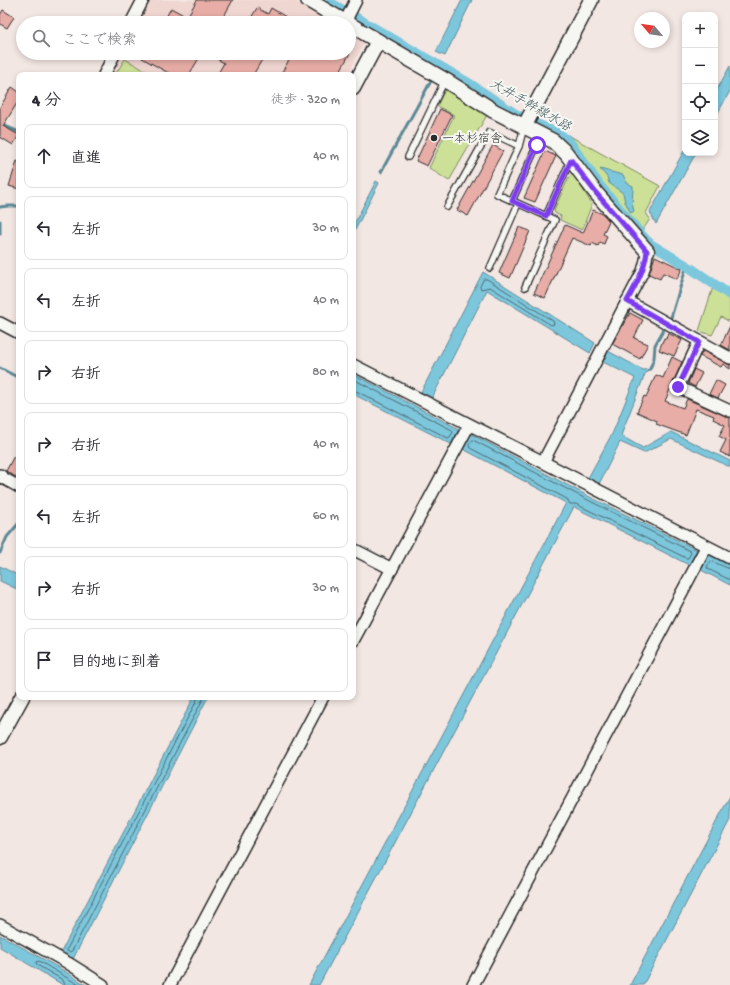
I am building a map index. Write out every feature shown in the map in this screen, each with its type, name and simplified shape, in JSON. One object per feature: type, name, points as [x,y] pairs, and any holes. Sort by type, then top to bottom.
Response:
[{"type":"street","points":[[135,16],[143,0]]},
{"type":"street","points":[[308,0],[349,16]]},
{"type":"street","points":[[526,122],[591,0]]},
{"type":"street","points":[[356,22],[378,41],[445,80],[494,111],[526,122],[553,141],[566,153],[596,193],[647,251],[643,271],[543,462]]},
{"type":"street","points":[[356,82],[378,41]]},
{"type":"street","points":[[106,72],[112,60]]},
{"type":"street","points":[[627,301],[730,358]]},
{"type":"street","points":[[0,323],[16,331]]},
{"type":"street","points":[[699,342],[678,387],[730,411]]},
{"type":"street","points":[[356,367],[730,558]]},
{"type":"street","points":[[356,635],[469,425]]},
{"type":"street","points":[[1,479],[16,486]]},
{"type":"street","points":[[473,985],[706,547]]},
{"type":"street","points":[[356,551],[392,569]]},
{"type":"street","points":[[0,736],[20,700]]},
{"type":"street","points":[[170,985],[321,700]]},
{"type":"street","points":[[0,925],[68,963],[103,985]]},
{"type":"lane","points":[[408,157],[445,80]]},
{"type":"lane","points":[[525,287],[555,220],[497,194],[519,146],[526,122]]},
{"type":"lane","points":[[447,207],[489,132],[519,146]]},
{"type":"lane","points":[[512,201],[537,145]]},
{"type":"lane","points":[[546,216],[571,160]]},
{"type":"lane","points":[[490,268],[518,204]]},
{"type":"shaded area","points":[[149,0],[293,0],[321,16],[140,16]]},
{"type":"shaded area","points":[[356,36],[365,41],[356,59]]},
{"type":"shaded area","points":[[116,60],[356,60],[350,72],[110,72]]},
{"type":"green space","points":[[124,60],[127,60],[148,72],[117,72]]},
{"type":"green space","points":[[446,88],[487,115],[449,181],[429,168],[454,115],[437,106]]},
{"type":"green space","points":[[568,135],[660,186],[646,213],[650,219],[642,231],[600,181]]},
{"type":"green space","points":[[573,174],[592,204],[582,230],[560,220],[561,216],[555,213],[554,210],[569,177]]},
{"type":"green space","points":[[713,287],[730,298],[730,322],[721,317],[712,335],[699,331]]},
{"type":"water","points":[[462,0],[472,0],[445,56],[436,52]]},
{"type":"water","points":[[730,66],[730,91],[718,113],[718,88]]},
{"type":"water","points":[[682,154],[682,156],[694,156],[656,224],[650,212]]},
{"type":"water","points":[[600,169],[623,175],[627,183],[633,186],[632,202],[634,211],[631,213],[625,202],[623,193],[609,183],[607,177]]},
{"type":"water","points":[[376,181],[379,183],[356,228],[356,220]]},
{"type":"water","points":[[483,272],[595,343],[590,353],[487,290],[432,398],[421,392]]},
{"type":"water","points":[[608,351],[643,370],[650,369],[645,374],[621,436],[643,448],[671,432],[730,461],[730,467],[671,439],[644,453],[620,442],[599,484],[588,478],[613,432],[635,378],[603,362]]},
{"type":"water","points":[[356,376],[459,429],[451,444],[356,396]]},
{"type":"water","points":[[471,434],[586,495],[697,550],[689,565],[574,507],[319,985],[309,985],[566,503],[463,449]]},
{"type":"water","points":[[709,555],[730,566],[730,585],[701,570]]},
{"type":"water","points":[[0,566],[16,574],[16,589],[0,581]]},
{"type":"water","points":[[192,700],[206,700],[73,959],[61,952]]},
{"type":"water","points":[[730,796],[730,820],[643,985],[630,985]]},
{"type":"water","points":[[0,935],[61,969],[86,985],[63,985],[0,947]]},
{"type":"building","points":[[197,0],[233,0],[224,16],[188,16]]},
{"type":"building","points":[[171,8],[185,16],[167,16]]},
{"type":"building","points":[[257,8],[268,14],[271,8],[284,16],[252,16]]},
{"type":"building","points":[[3,10],[14,17],[7,28],[0,24],[0,15]]},
{"type":"building","points":[[146,60],[198,60],[191,72],[167,72]]},
{"type":"building","points":[[219,60],[262,60],[255,72],[219,72],[224,63]]},
{"type":"building","points":[[289,60],[346,60],[340,72],[282,72]]},
{"type":"building","points":[[12,87],[16,90],[16,105],[3,126],[16,133],[16,140],[13,145],[0,137],[0,107]]},
{"type":"building","name":"一本杉宿舎","points":[[440,109],[452,115],[427,166],[416,161]]},
{"type":"building","points":[[493,145],[503,151],[468,216],[457,210]]},
{"type":"building","points":[[545,151],[556,156],[535,202],[524,198]]},
{"type":"building","points":[[16,164],[16,188],[9,186]]},
{"type":"building","points":[[593,210],[603,214],[609,221],[603,234],[607,236],[604,244],[600,242],[598,246],[592,243],[591,246],[572,238],[545,298],[534,293],[565,225],[583,233]]},
{"type":"building","points":[[519,227],[530,231],[510,278],[499,273]]},
{"type":"building","points":[[655,256],[682,269],[677,279],[663,273],[660,279],[649,274]]},
{"type":"building","points":[[630,313],[643,320],[634,338],[648,344],[640,359],[612,344]]},
{"type":"building","points":[[730,326],[730,350],[721,345]]},
{"type":"building","points":[[668,333],[682,340],[674,356],[659,350]]},
{"type":"building","points":[[703,351],[730,365],[730,369],[723,364],[721,367],[700,356]]},
{"type":"building","points":[[672,357],[682,362],[665,401],[683,408],[687,399],[730,418],[730,457],[720,452],[726,440],[719,436],[725,425],[713,419],[714,416],[696,409],[686,435],[656,424],[657,421],[637,412],[656,375],[663,378]]},
{"type":"building","points":[[694,369],[702,373],[695,387],[688,383]]},
{"type":"building","points":[[716,380],[725,385],[718,398],[709,394]]},
{"type":"building","points":[[14,456],[16,457],[16,477],[6,471]]},
{"type":"waterway","name":"大井手幹線水路","points":[[326,0],[354,16]]},
{"type":"waterway","name":"大井手幹線水路","points":[[356,17],[467,82],[517,115],[561,135],[571,144],[600,186],[646,240],[730,295]]},
{"type":"waterway","points":[[381,172],[431,81]]},
{"type":"waterway","points":[[0,124],[16,131]]},
{"type":"waterway","points":[[0,207],[16,206]]},
{"type":"waterway","points":[[0,221],[0,234]]},
{"type":"waterway","points":[[670,321],[685,271]]},
{"type":"waterway","points":[[650,369],[654,358],[655,345],[664,329]]},
{"type":"waterway","points":[[0,368],[16,376]]},
{"type":"waterway","points":[[0,553],[7,537],[16,526]]},
{"type":"place","name":"一本杉宿舎","points":[[434,138]]},
{"type":"route","points":[[537,145],[512,201],[546,216],[571,160],[583,178],[647,251],[643,271],[627,301],[699,342],[678,387]]}]
